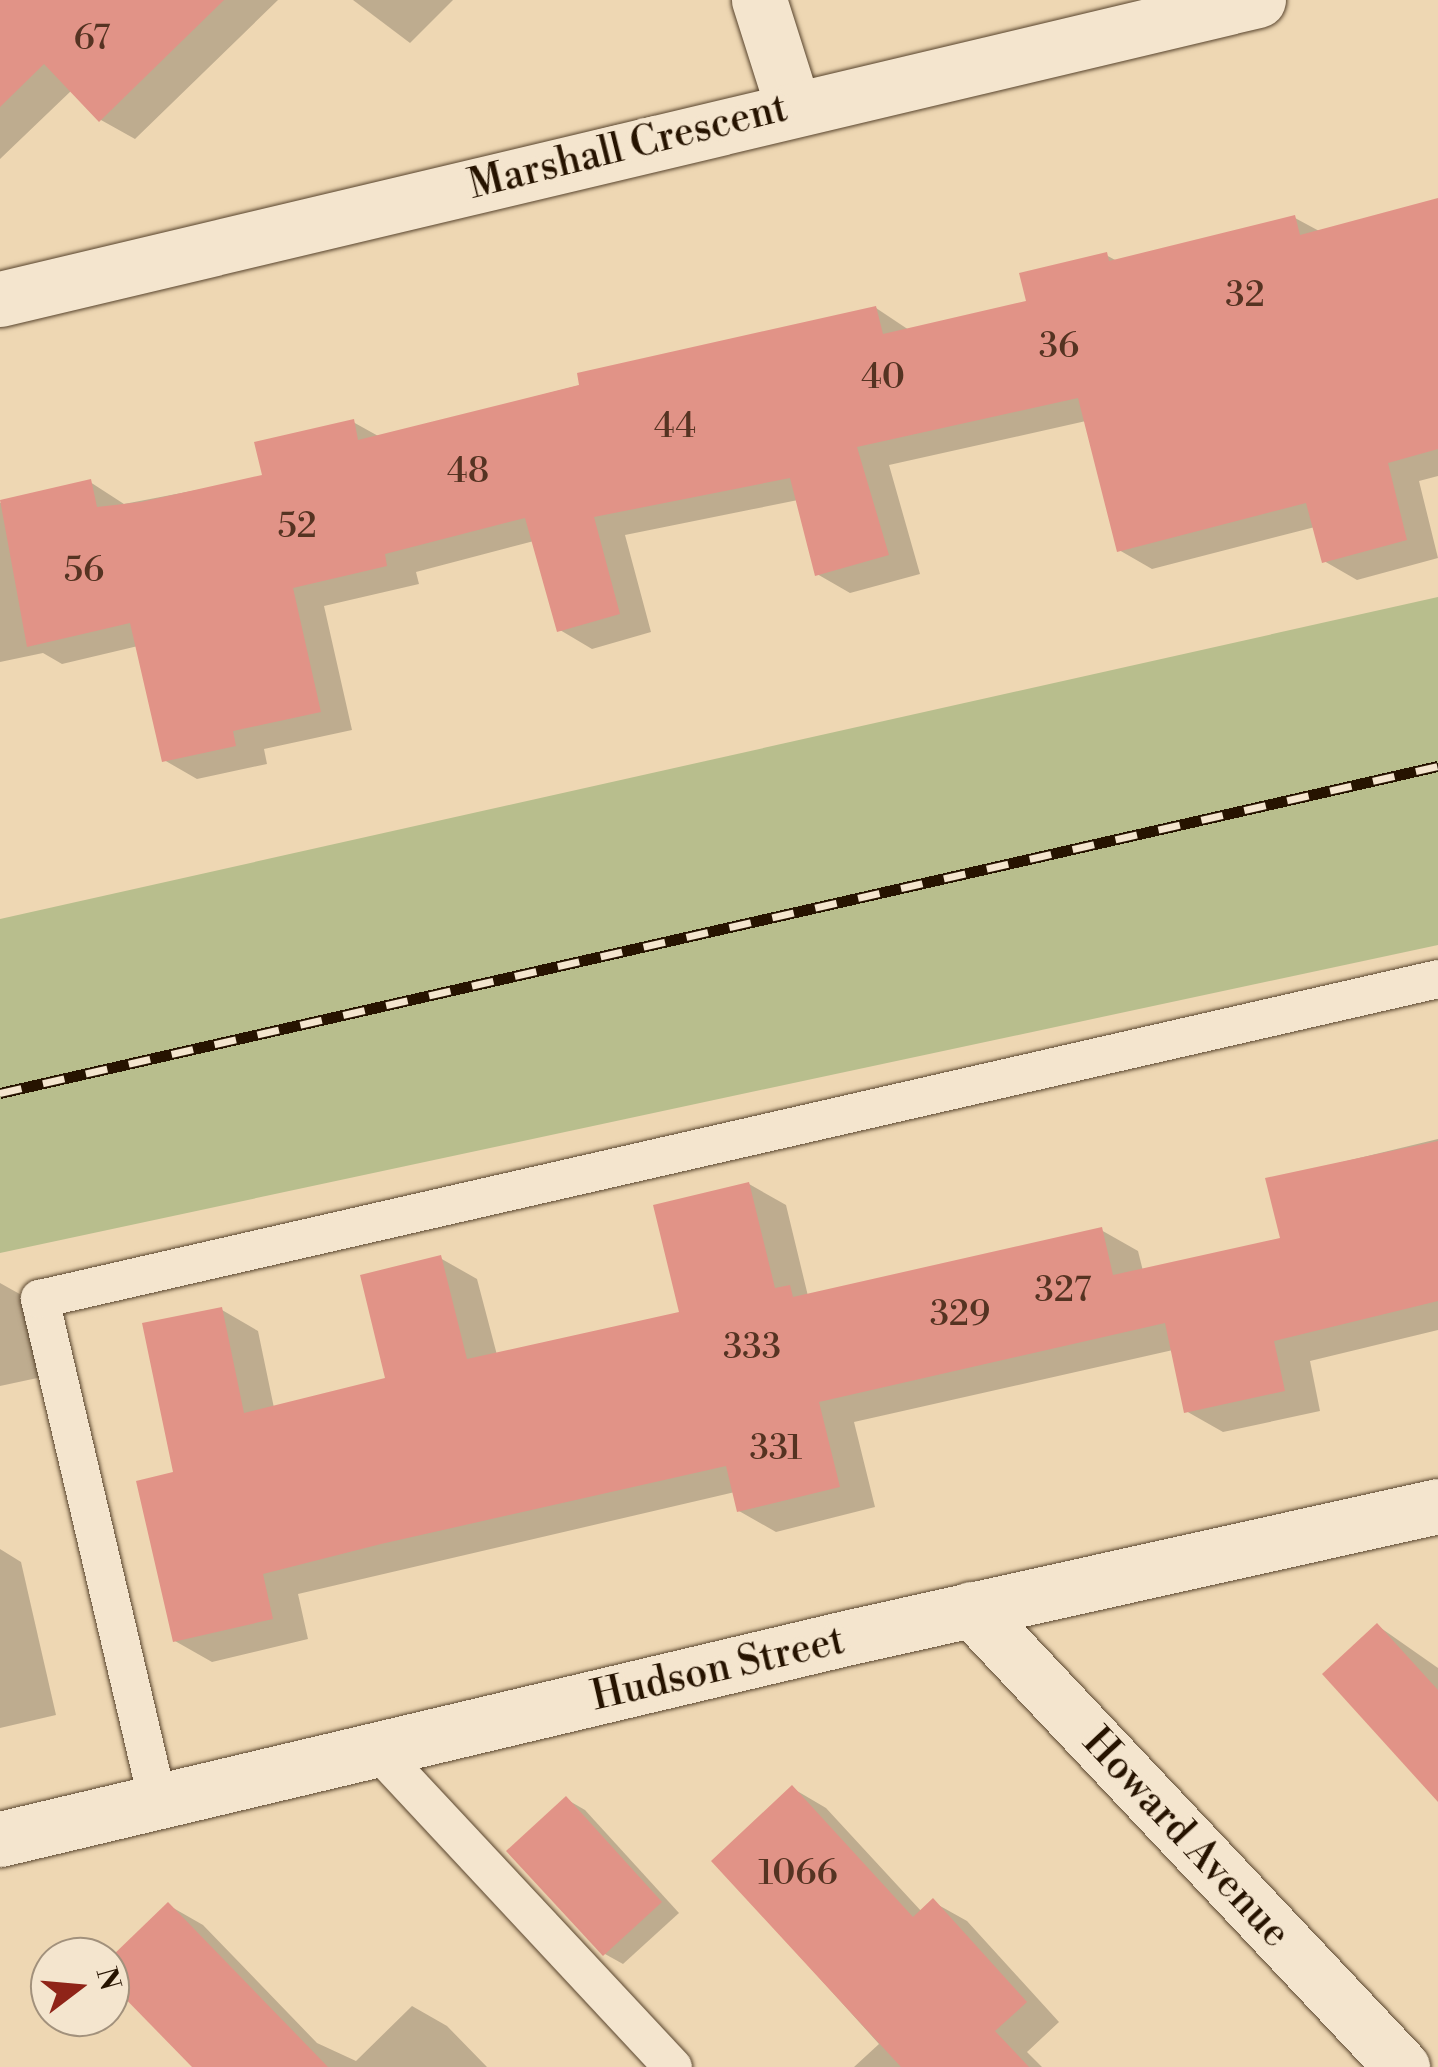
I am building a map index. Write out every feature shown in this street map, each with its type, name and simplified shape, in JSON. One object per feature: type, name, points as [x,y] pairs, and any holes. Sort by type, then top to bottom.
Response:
[{"type":"street","points":[[758,0],[793,107]]},
{"type":"street","name":"Marshall Crescent","points":[[0,299],[793,107],[1258,0]]},
{"type":"street","name":"Hudson Street","points":[[0,1839],[157,1798],[1438,1506]]},
{"type":"street","name":"Howard Avenue","points":[[971,1610],[1402,2067]]},
{"type":"lane","points":[[157,1798],[40,1299],[1438,978]]},
{"type":"lane","points":[[376,1750],[673,2067]]},
{"type":"green space","points":[[1438,597],[1438,945],[0,1253],[0,919]]},
{"type":"building","points":[[0,0],[224,0],[99,122],[44,64],[0,107]]},
{"type":"building","points":[[1438,198],[1438,449],[1388,463],[1407,540],[1322,563],[1306,503],[1117,552],[1078,398],[857,447],[889,555],[815,576],[790,478],[594,517],[620,614],[557,632],[525,518],[385,554],[387,566],[293,588],[321,712],[233,731],[236,746],[162,762],[130,623],[27,647],[0,500],[91,479],[97,507],[141,502],[262,475],[254,442],[354,419],[358,440],[579,385],[577,373],[876,306],[883,334],[1026,301],[1019,273],[1107,252],[1109,261],[1295,215],[1300,235]]},
{"type":"building","points":[[1438,1141],[1438,1301],[1274,1341],[1285,1391],[1184,1413],[1165,1323],[819,1402],[840,1487],[737,1512],[726,1466],[381,1544],[263,1574],[273,1619],[173,1642],[136,1481],[173,1472],[142,1323],[222,1307],[244,1413],[385,1378],[360,1275],[441,1255],[467,1359],[679,1312],[653,1205],[749,1182],[775,1288],[790,1285],[793,1297],[1102,1227],[1113,1275],[1280,1238],[1265,1178]]},
{"type":"building","points":[[1377,1623],[1438,1690],[1438,1802],[1322,1674]]},
{"type":"building","points":[[792,1785],[913,1917],[933,1898],[1027,2002],[995,2031],[1029,2067],[901,2067],[711,1861]]},
{"type":"building","points":[[566,1796],[662,1902],[603,1956],[506,1851]]},
{"type":"building","points":[[168,1902],[328,2067],[192,2067],[130,2003],[130,1939]]},
{"type":"railway","points":[[0,1093],[1438,766]]}]
